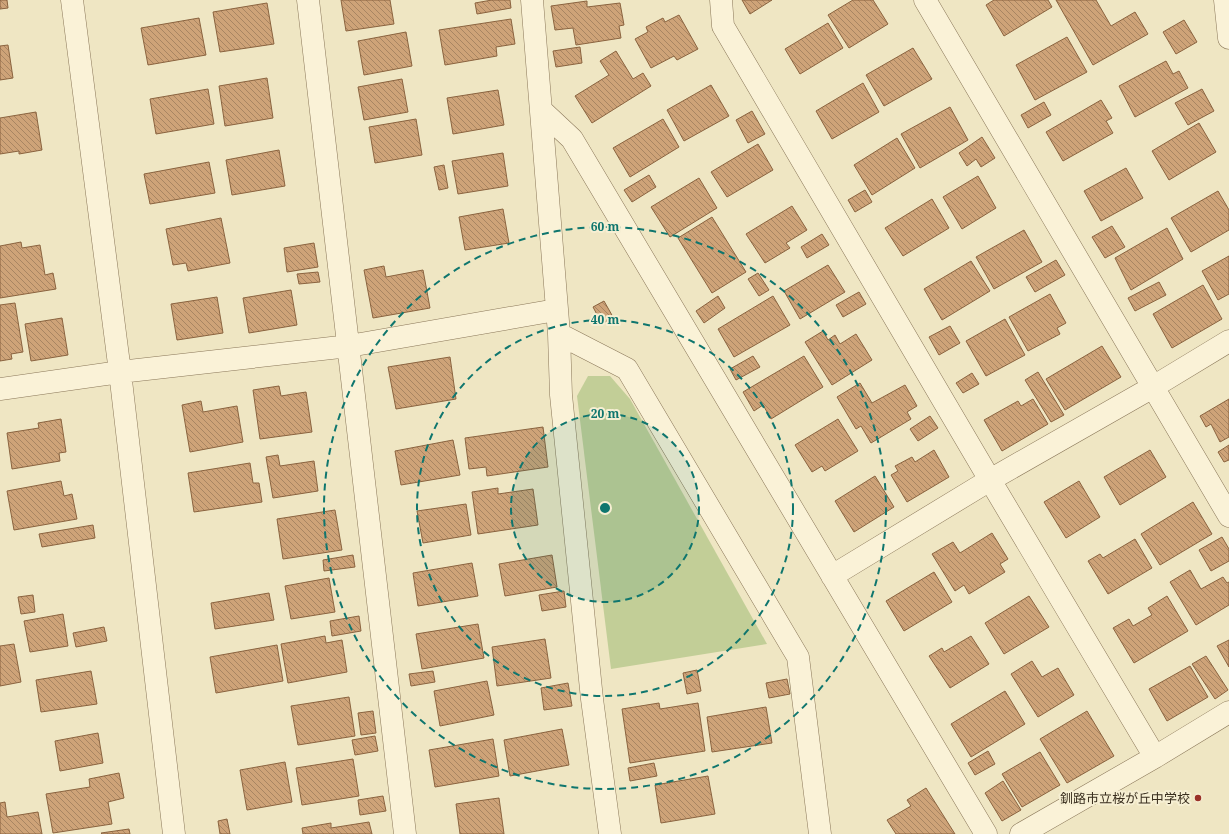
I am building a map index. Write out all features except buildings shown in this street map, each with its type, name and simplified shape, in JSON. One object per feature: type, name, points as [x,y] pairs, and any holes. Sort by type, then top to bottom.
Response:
[{"type":"street","points":[[72,0],[120,372],[174,834]]},
{"type":"street","points":[[308,0],[405,834]]},
{"type":"street","points":[[532,0],[559,334],[561,395],[592,699],[610,834]]},
{"type":"street","points":[[721,0],[723,26],[1155,757]]},
{"type":"street","points":[[925,0],[1229,516]]},
{"type":"street","points":[[1225,0],[1229,38]]},
{"type":"street","points":[[541,110],[572,140],[986,834]]},
{"type":"street","points":[[0,389],[120,372],[349,346],[556,310]]},
{"type":"street","points":[[559,334],[627,369],[798,657],[820,834]]},
{"type":"street","points":[[832,576],[990,480],[1153,387],[1229,341]]},
{"type":"street","points":[[1022,834],[1229,712]]},
{"type":"green space","points":[[588,376],[610,376],[630,399],[767,644],[611,669],[577,396]]},
{"type":"place","name":"釧路市立桜が丘中学校","points":[[1198,798]]}]
